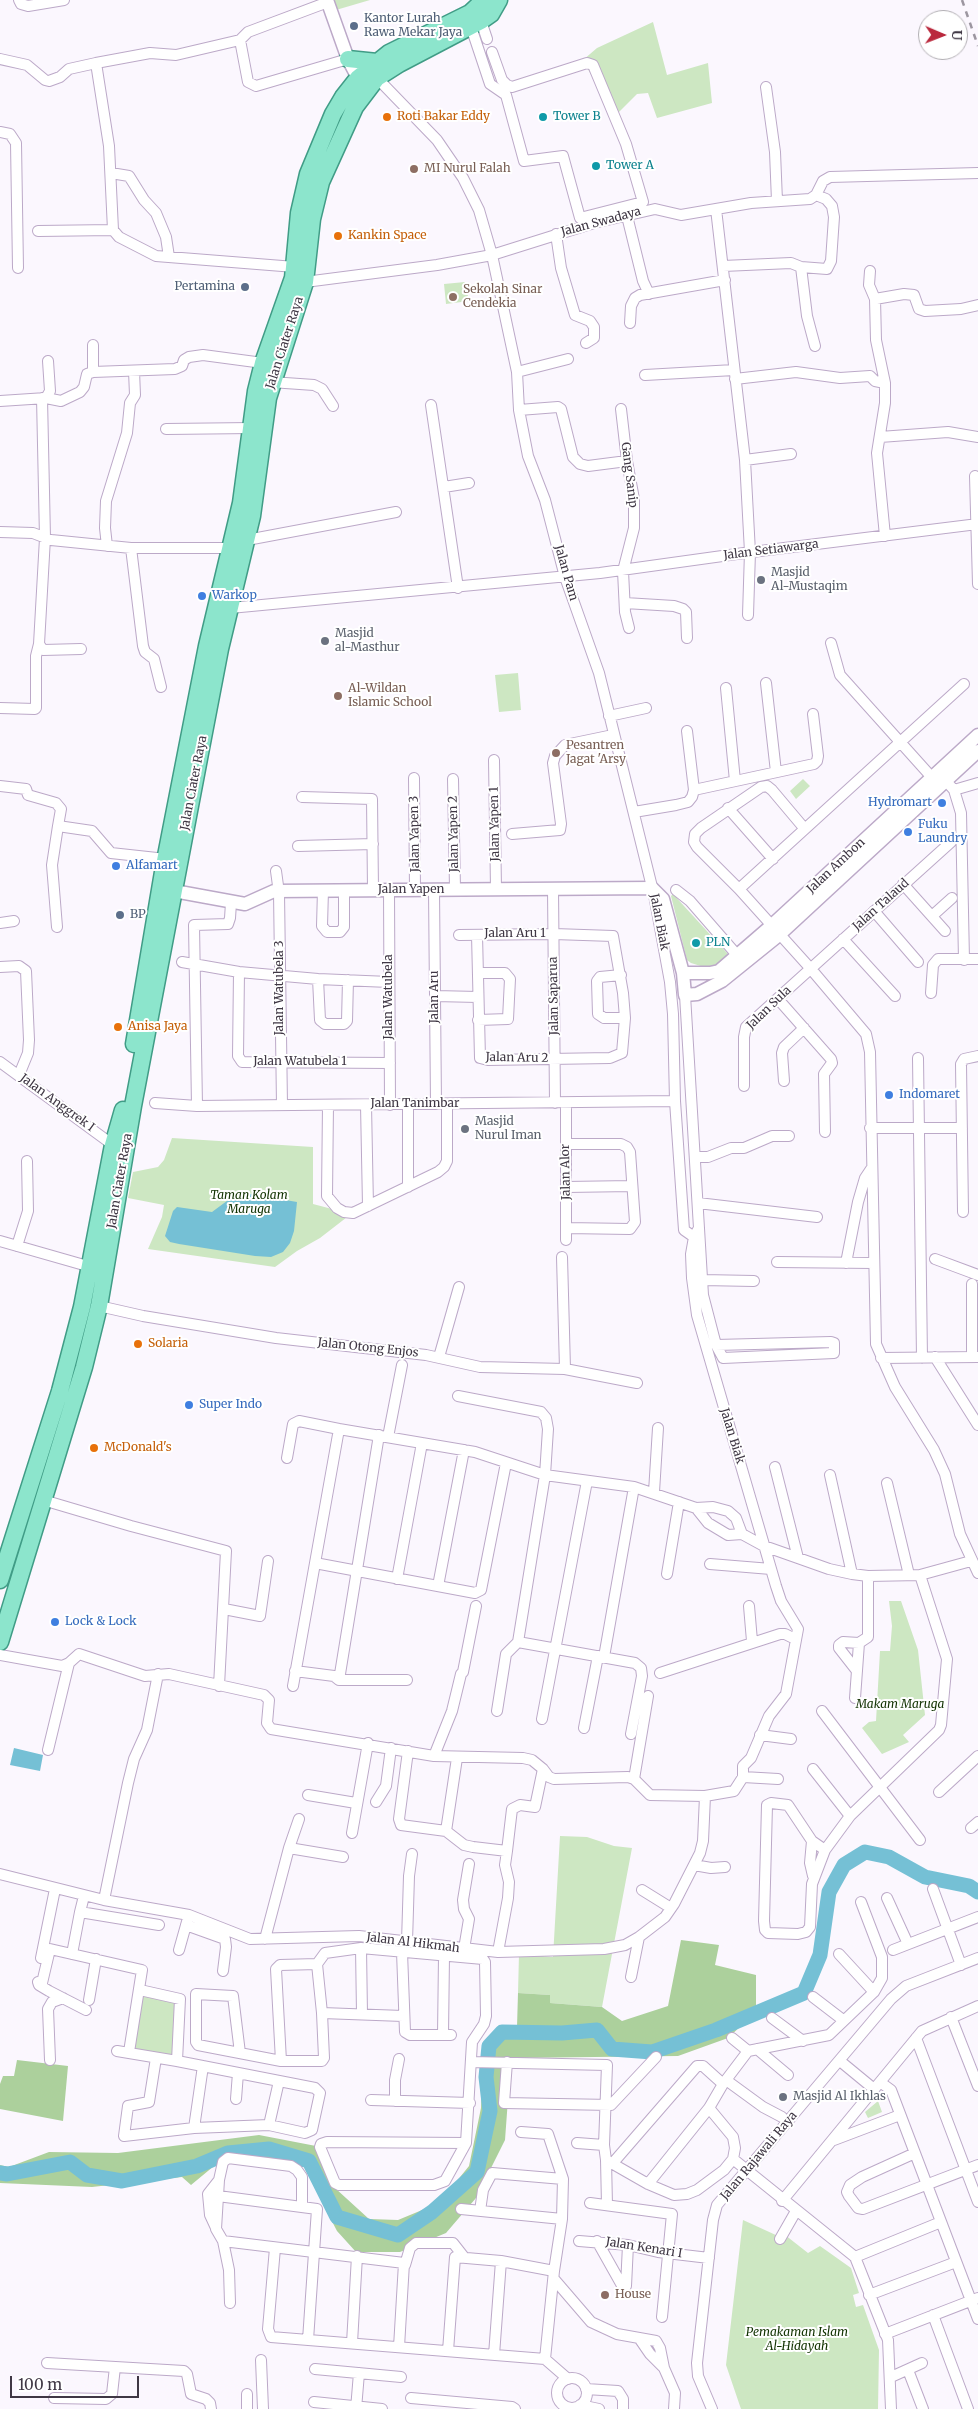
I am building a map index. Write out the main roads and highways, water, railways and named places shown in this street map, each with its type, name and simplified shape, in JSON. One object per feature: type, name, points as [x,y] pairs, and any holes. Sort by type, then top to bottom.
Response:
[{"type":"main road","name":"Jalan Ciater Raya","points":[[0,1642],[84,1367],[99,1306],[115,1172],[113,1145],[123,1110],[166,859],[204,695],[230,608],[247,540],[271,382],[299,291],[312,219],[321,182],[355,107],[377,70],[430,31],[470,13],[484,0]]},
{"type":"main road","name":"Jalan Ciater Raya","points":[[0,1580],[60,1391],[115,1172],[174,891],[204,695],[207,646],[241,503],[256,391],[263,364],[299,291],[295,267],[299,214],[308,174],[334,114],[343,97],[358,78],[399,64],[476,24],[491,14],[499,0]]},
{"type":"main road","points":[[348,59],[377,70]]},
{"type":"main road","points":[[10,1546],[27,1552]]},
{"type":"water","points":[[245,1193],[297,1202],[294,1231],[290,1243],[283,1252],[271,1257],[255,1256],[170,1242],[165,1236],[173,1211],[177,1207],[212,1212],[235,1195]]},
{"type":"water","points":[[14,1748],[43,1755],[40,1771],[10,1765]]},
{"type":"waterway","points":[[0,2173],[7,2174],[70,2162],[87,2175],[122,2181],[197,2166],[228,2153],[269,2149],[309,2161],[337,2217],[398,2235],[432,2212],[477,2172],[490,2111],[486,2077],[489,2046],[502,2032],[562,2033],[597,2030],[612,2049],[652,2052],[716,2030],[804,1993],[820,1955],[829,1892],[844,1865],[865,1852],[889,1857],[925,1877],[969,1886],[978,1892]]},
{"type":"railway","points":[[962,0],[978,46]]},
{"type":"place","name":"Kantor Lurah Rawa Mekar Jaya","points":[[354,26]]},
{"type":"place","name":"Roti Bakar Eddy","points":[[387,117]]},
{"type":"place","name":"Tower B","points":[[543,117]]},
{"type":"place","name":"Tower A","points":[[596,166]]},
{"type":"place","name":"MI Nurul Falah","points":[[414,169]]},
{"type":"place","name":"Kankin Space","points":[[338,236]]},
{"type":"place","name":"Pertamina","points":[[245,287]]},
{"type":"place","name":"Sekolah Sinar Cendekia","points":[[453,297]]},
{"type":"place","name":"Masjid Al-Mustaqim","points":[[761,580]]},
{"type":"place","name":"Warkop","points":[[202,596]]},
{"type":"place","name":"Masjid al-Masthur","points":[[325,641]]},
{"type":"place","name":"Al-Wildan Islamic School","points":[[338,696]]},
{"type":"place","name":"Pesantren Jagat 'Arsy","points":[[556,753]]},
{"type":"place","name":"Hydromart","points":[[942,803]]},
{"type":"place","name":"Fuku Laundry","points":[[908,832]]},
{"type":"place","name":"Alfamart","points":[[116,866]]},
{"type":"place","name":"BP","points":[[120,915]]},
{"type":"place","name":"PLN","points":[[696,943]]},
{"type":"place","name":"Anisa Jaya","points":[[118,1027]]},
{"type":"place","name":"Indomaret","points":[[889,1095]]},
{"type":"place","name":"Masjid Nurul Iman","points":[[465,1129]]},
{"type":"place","name":"Solaria","points":[[138,1344]]},
{"type":"place","name":"Super Indo","points":[[189,1405]]},
{"type":"place","name":"McDonald's","points":[[94,1448]]},
{"type":"place","name":"Lock & Lock","points":[[55,1622]]},
{"type":"place","name":"Masjid Al Ikhlas","points":[[783,2097]]},
{"type":"place","name":"House","points":[[605,2295]]},
{"type":"park label","name":"Taman Kolam Maruga","points":[[249,1203]]},
{"type":"park label","name":"Makam Maruga","points":[[900,1705]]},
{"type":"park label","name":"Pemakaman Islam Al-Hidayah","points":[[797,2340]]}]
